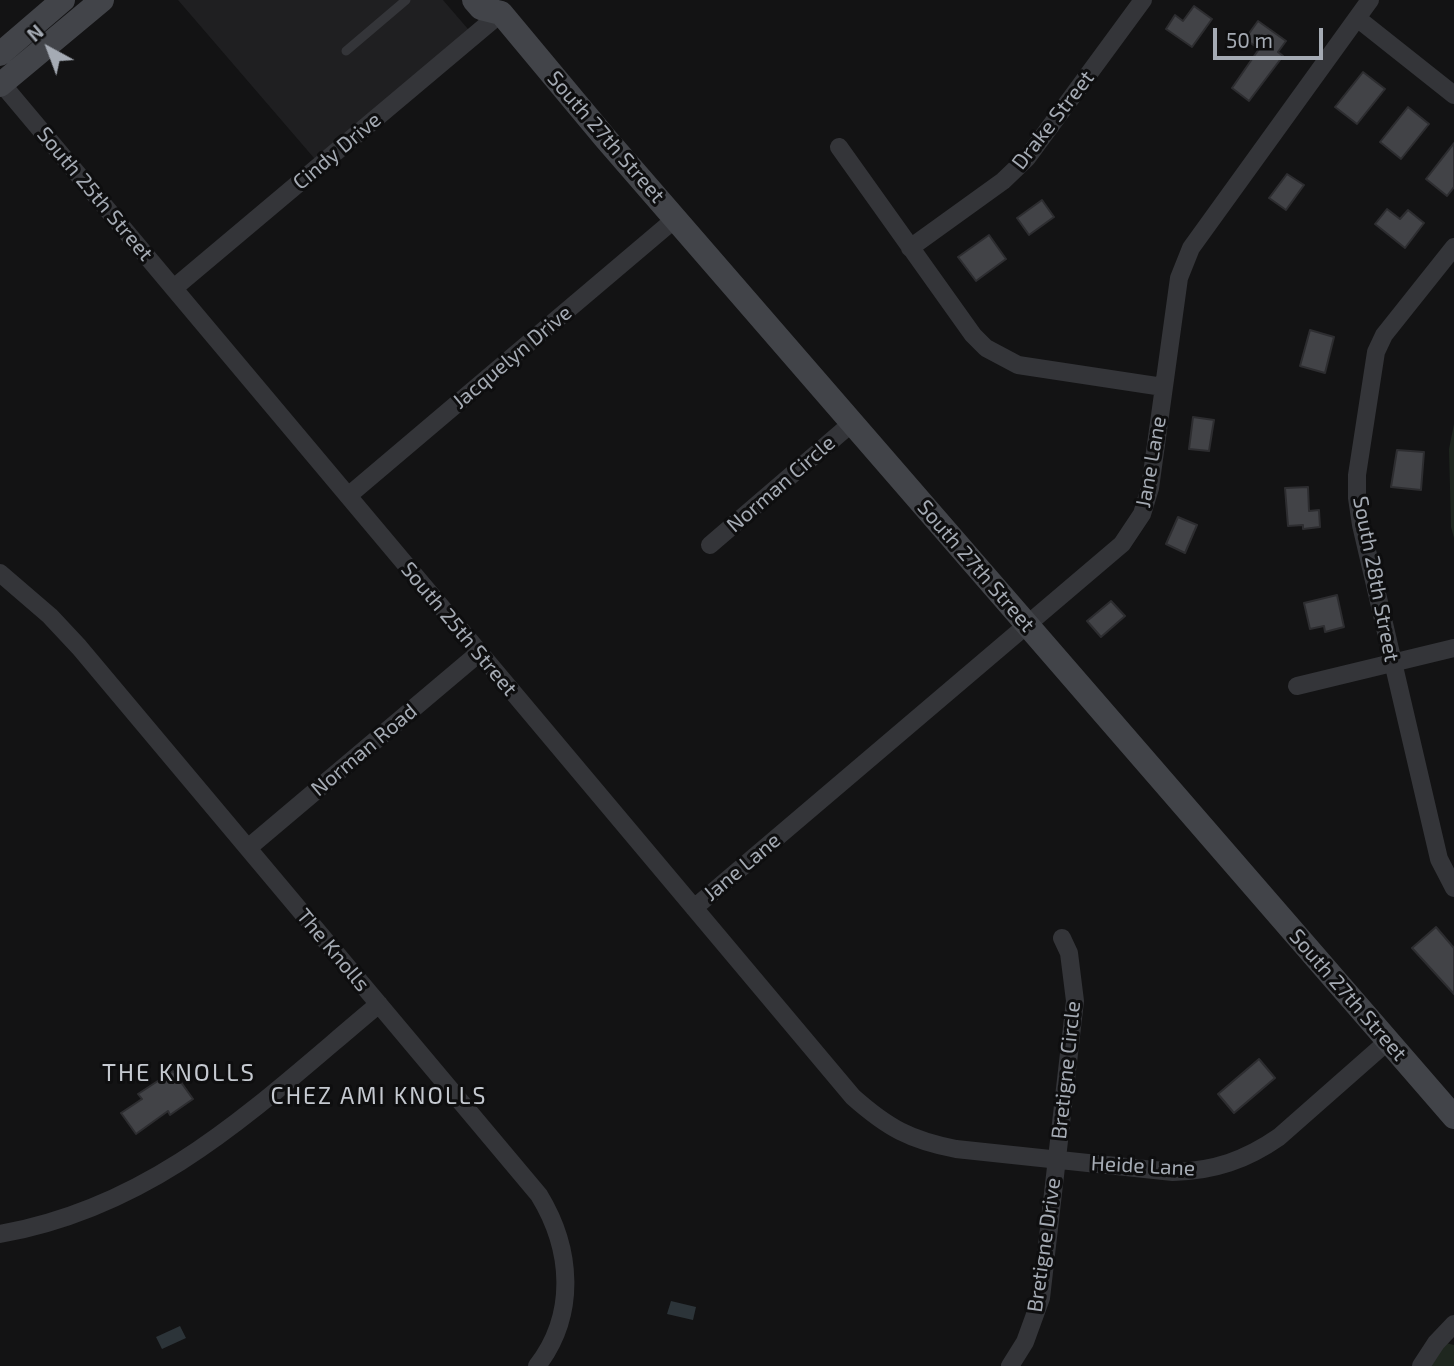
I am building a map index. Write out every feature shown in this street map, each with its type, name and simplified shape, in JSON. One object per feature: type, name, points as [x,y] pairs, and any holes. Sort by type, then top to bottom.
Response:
[{"type":"main road","points":[[0,54],[63,0]]},
{"type":"main road","points":[[1,84],[102,0]]},
{"type":"main road","name":"South 27th Street","points":[[474,0],[481,8],[501,7],[573,101],[1454,1117]]},
{"type":"street","name":"Drake Street","points":[[910,248],[1003,181],[1027,158],[1143,0]]},
{"type":"street","name":"Jane Lane","points":[[694,908],[1028,626],[1122,544],[1134,530],[1147,501],[1179,278],[1191,248],[1370,0]]},
{"type":"street","name":"Cindy Drive","points":[[174,288],[501,7]]},
{"type":"street","points":[[1357,18],[1454,95]]},
{"type":"street","name":"South 25th Street","points":[[1,84],[853,1097],[891,1128],[939,1145]]},
{"type":"street","points":[[839,147],[973,335],[1001,358],[1035,369],[1164,387]]},
{"type":"street","name":"Jacquelyn Drive","points":[[348,496],[675,219]]},
{"type":"street","name":"South 28th Street","points":[[1454,247],[1384,335],[1372,365],[1357,475],[1361,525],[1392,663],[1439,859],[1454,888]]},
{"type":"street","name":"Norman Circle","points":[[710,545],[852,423]]},
{"type":"street","name":"The Knolls","points":[[0,573],[50,616],[79,647],[539,1195],[560,1237],[566,1284],[559,1325],[537,1366]]},
{"type":"street","points":[[1297,686],[1454,648]]},
{"type":"street","name":"Norman Road","points":[[248,848],[480,653]]},
{"type":"street","name":"Bretigne Circle","points":[[1056,1161],[1076,1001],[1071,966],[1062,938]]},
{"type":"street","points":[[0,1234],[56,1220],[99,1205],[184,1161],[221,1135],[379,1004]]},
{"type":"street","name":"Heide Lane","points":[[939,1145],[1056,1161],[1173,1172],[1207,1169],[1240,1160],[1279,1137],[1388,1041]]},
{"type":"street","name":"Bretigne Drive","points":[[1010,1366],[1025,1342],[1041,1298],[1056,1161]]},
{"type":"street","points":[[1421,1366],[1436,1343],[1454,1324]]},
{"type":"lane","points":[[346,51],[406,0]]},
{"type":"shaded area","points":[[178,0],[443,0],[474,36],[320,165]]},
{"type":"shaded area","points":[[1454,424],[1454,538],[1451,527],[1449,449]]},
{"type":"shaded area","points":[[671,1301],[696,1307],[693,1320],[667,1314]]},
{"type":"shaded area","points":[[180,1326],[186,1338],[162,1349],[156,1337]]},
{"type":"shaded area","points":[[1446,1343],[1454,1345],[1454,1366],[1430,1366]]},
{"type":"building","points":[[1194,6],[1212,19],[1192,47],[1166,29],[1175,15],[1183,21]]},
{"type":"building","points":[[1258,21],[1286,41],[1278,52],[1283,56],[1249,101],[1232,88],[1259,49],[1245,39]]},
{"type":"building","points":[[1363,72],[1385,89],[1357,124],[1335,107]]},
{"type":"building","points":[[1408,107],[1429,124],[1401,159],[1380,142]]},
{"type":"building","points":[[1454,143],[1454,187],[1447,196],[1426,179]]},
{"type":"building","points":[[1287,174],[1304,185],[1286,210],[1269,198]]},
{"type":"building","points":[[1042,200],[1054,217],[1029,235],[1017,218]]},
{"type":"building","points":[[1387,209],[1400,219],[1408,210],[1424,223],[1405,248],[1375,224]]},
{"type":"building","points":[[989,235],[1006,259],[976,281],[958,257]]},
{"type":"building","points":[[1310,330],[1334,337],[1325,373],[1300,366]]},
{"type":"building","points":[[1193,417],[1214,420],[1209,451],[1189,449]]},
{"type":"building","points":[[1397,450],[1424,452],[1421,490],[1391,487]]},
{"type":"building","points":[[1308,487],[1309,511],[1319,510],[1320,527],[1303,529],[1303,525],[1288,526],[1285,488]]},
{"type":"building","points":[[1178,517],[1197,525],[1185,553],[1166,544]]},
{"type":"building","points":[[1337,595],[1344,627],[1325,632],[1324,626],[1310,629],[1304,603]]},
{"type":"building","points":[[1111,601],[1125,616],[1101,637],[1087,621]]},
{"type":"building","points":[[1436,927],[1454,948],[1454,994],[1412,948]]},
{"type":"building","points":[[1259,1059],[1275,1078],[1234,1113],[1218,1094]]},
{"type":"building","points":[[173,1071],[193,1099],[170,1115],[168,1111],[136,1134],[121,1113],[142,1099],[138,1094]]},
{"type":"district","name":"THE KNOLLS","points":[[179,1073]]},
{"type":"district","name":"CHEZ AMI KNOLLS","points":[[379,1096]]}]
